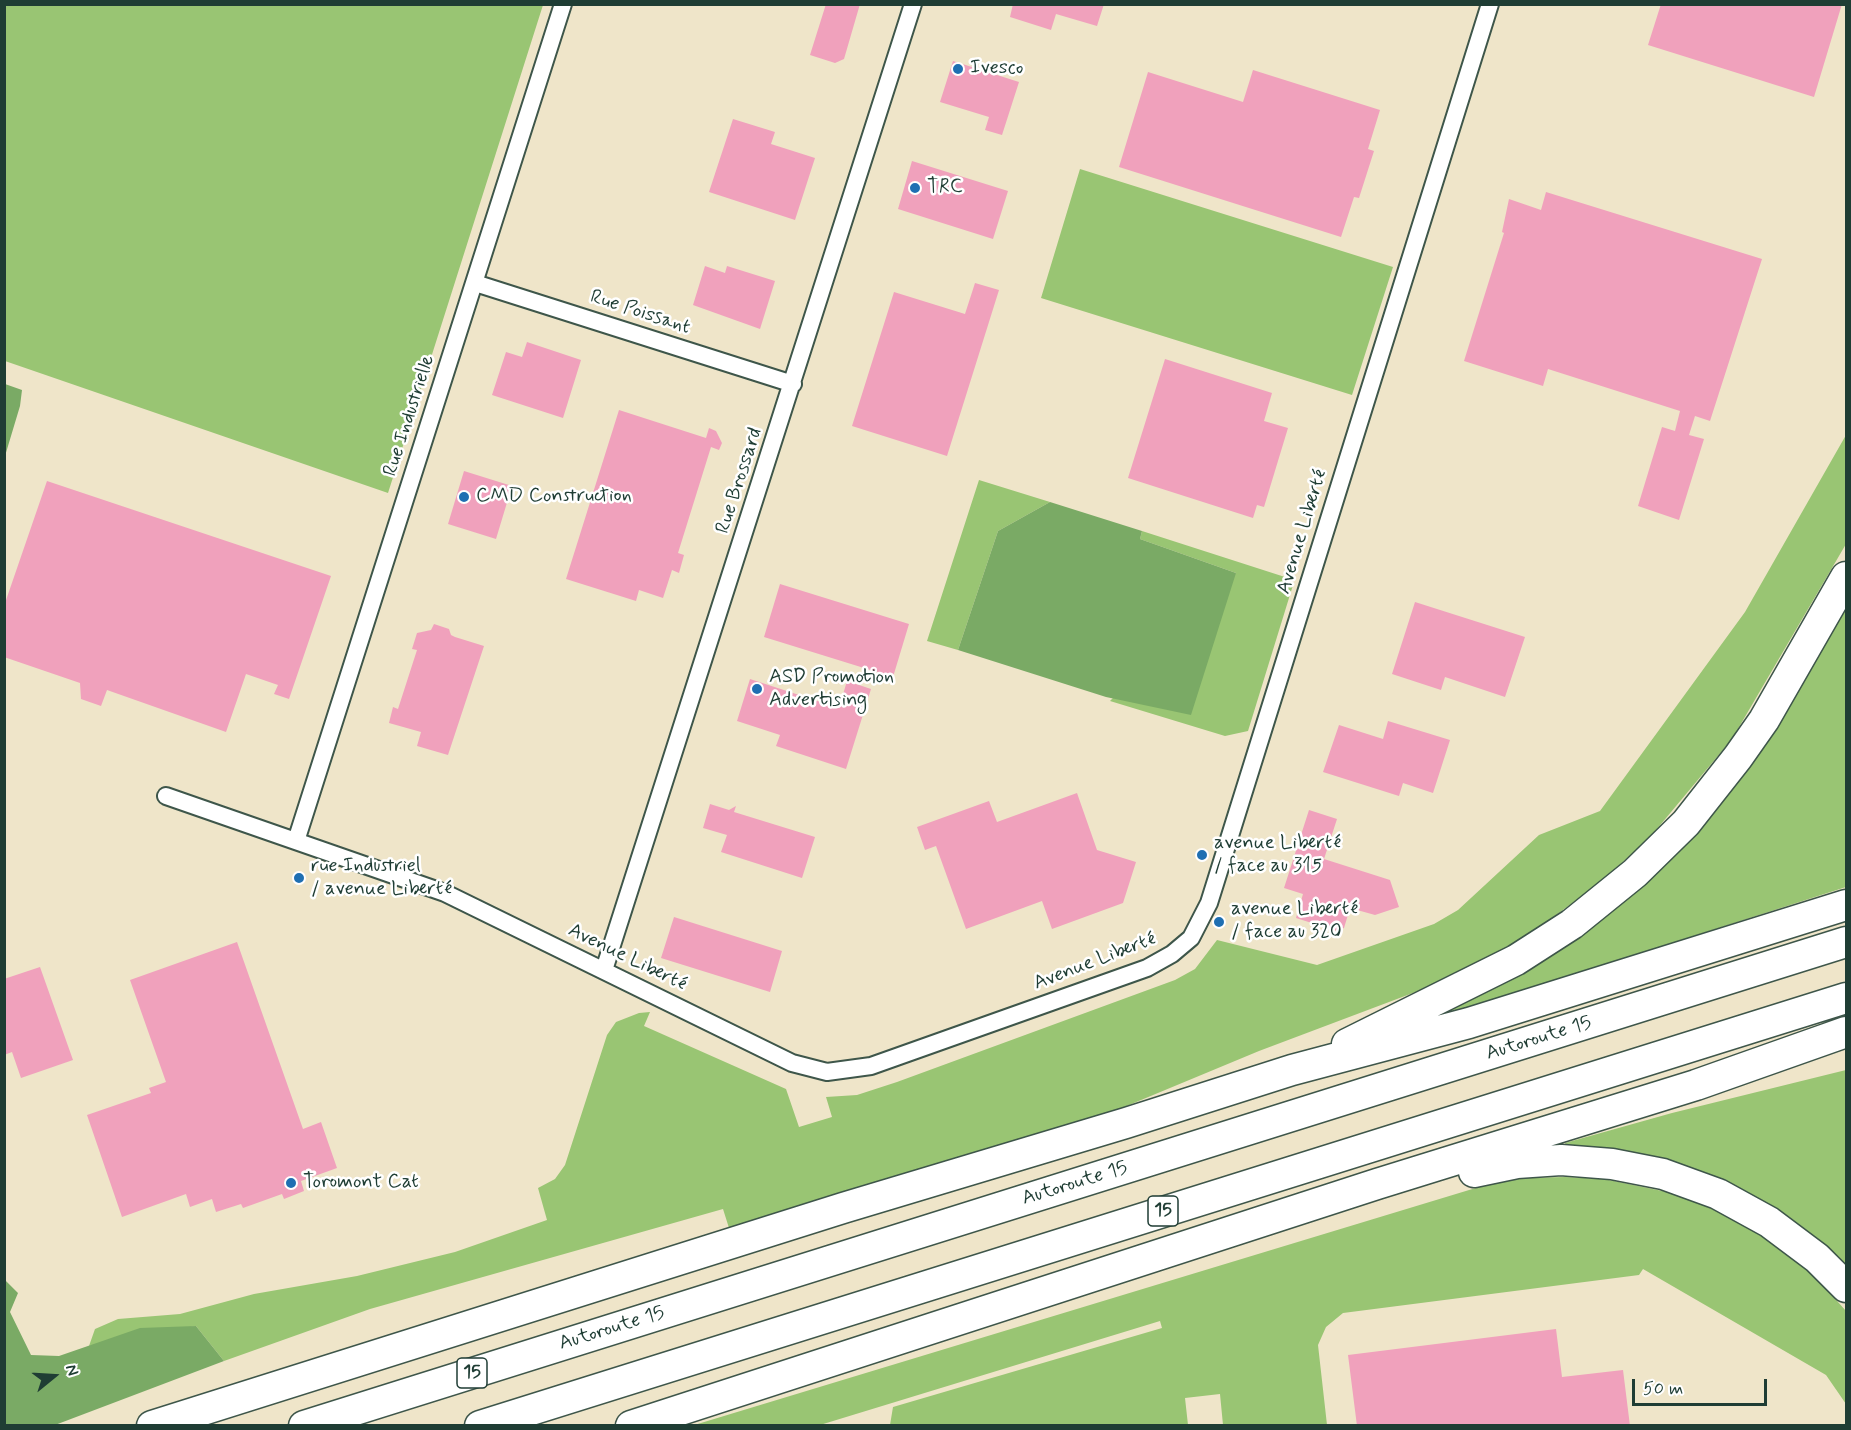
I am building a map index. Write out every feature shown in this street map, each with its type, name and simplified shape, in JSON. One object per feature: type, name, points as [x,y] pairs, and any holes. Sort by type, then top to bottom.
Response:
[{"type":"highway","points":[[1292,1070],[1516,960],[1572,924],[1635,873],[1686,823],[1738,757],[1768,712],[1846,577]]},
{"type":"highway","points":[[152,1425],[843,1208],[1126,1124],[1292,1070],[1419,1038],[1846,905]]},
{"type":"highway","name":"Autoroute 15","points":[[304,1425],[1846,942]]},
{"type":"highway","name":"15","points":[[480,1425],[1846,998]]},
{"type":"highway","points":[[632,1425],[1696,1085],[1846,1032]]},
{"type":"highway","points":[[1696,1085],[1846,1051]]},
{"type":"highway","points":[[1106,1272],[1475,1172],[1517,1163],[1562,1160],[1638,1168],[1718,1194],[1785,1233],[1846,1287]]},
{"type":"street","name":"Rue Industrielle","points":[[296,841],[563,4]]},
{"type":"street","name":"Rue Brossard","points":[[604,970],[913,4]]},
{"type":"street","name":"Avenue Liberté","points":[[166,796],[445,893],[792,1063],[812,1070],[842,1072],[871,1066],[1147,968],[1183,946],[1197,927],[1209,903],[1490,4]]},
{"type":"street","name":"Rue Poissant","points":[[475,283],[793,384]]},
{"type":"green space","points":[[5,4],[543,5],[388,493],[5,361]]},
{"type":"green space","points":[[1080,169],[1393,267],[1352,395],[1041,298]]},
{"type":"green space","points":[[5,384],[22,390],[20,406],[5,456]]},
{"type":"green space","points":[[1846,435],[1846,544],[1732,739],[1651,836],[1601,882],[1507,951],[1458,976],[1259,1051],[1117,1110],[729,1228],[723,1209],[370,1309],[224,1361],[196,1326],[89,1346],[95,1329],[118,1319],[180,1314],[254,1294],[357,1276],[455,1252],[547,1220],[538,1188],[555,1179],[565,1165],[607,1035],[616,1022],[639,1013],[650,1012],[644,1026],[786,1089],[799,1127],[832,1117],[826,1097],[857,1095],[897,1082],[1175,980],[1195,969],[1217,940],[1317,965],[1434,924],[1458,910],[1539,835],[1600,811],[1745,612]]},
{"type":"green space","points":[[979,480],[1050,502],[998,531],[958,650],[927,641]]},
{"type":"green space","points":[[1050,502],[1142,531],[1140,539],[1236,573],[1191,715],[1106,697],[958,650],[998,531]]},
{"type":"green space","points":[[1142,531],[1288,578],[1293,585],[1248,731],[1225,736],[1110,701],[1236,573],[1140,539]]},
{"type":"green space","points":[[1846,598],[1846,887],[1420,1024],[1602,915]]},
{"type":"green space","points":[[1846,1070],[1846,1274],[1801,1232],[1568,1150],[1565,1143],[1672,1113]]},
{"type":"green space","points":[[1523,1178],[1604,1179],[1682,1195],[1750,1227],[1813,1274],[1846,1311],[1846,1404],[1826,1375],[1643,1269],[1639,1275],[1343,1313],[1326,1327],[1318,1345],[1327,1425],[1223,1425],[1220,1394],[1185,1398],[1188,1425],[890,1425],[893,1407],[1162,1328],[1160,1321],[820,1425],[691,1426],[1479,1187]]},
{"type":"green space","points":[[5,1280],[18,1293],[10,1312],[31,1355],[59,1356],[140,1328],[196,1326],[224,1361],[55,1425],[5,1425]]},
{"type":"building","points":[[826,4],[860,4],[844,59],[835,63],[810,55]]},
{"type":"building","points":[[1013,4],[1104,4],[1097,26],[1056,14],[1051,30],[1010,17]]},
{"type":"building","points":[[1661,4],[1842,4],[1814,97],[1648,45]]},
{"type":"building","points":[[953,61],[1019,82],[1002,135],[985,130],[989,117],[940,102]]},
{"type":"building","points":[[1253,70],[1380,110],[1368,149],[1374,151],[1359,198],[1354,197],[1341,237],[1119,167],[1148,72],[1243,102]]},
{"type":"building","points":[[733,119],[775,132],[771,144],[815,158],[795,220],[709,192]]},
{"type":"building","points":[[912,161],[1008,191],[993,239],[898,209]]},
{"type":"building","points":[[1546,192],[1762,259],[1710,421],[1695,416],[1689,435],[1704,439],[1679,520],[1638,506],[1662,427],[1675,431],[1680,411],[1548,369],[1543,386],[1464,361],[1504,233],[1502,232],[1509,199],[1541,210]]},
{"type":"building","points":[[705,266],[725,273],[727,266],[775,281],[760,329],[693,305]]},
{"type":"building","points":[[975,283],[999,290],[947,456],[852,426],[894,292],[965,314]]},
{"type":"building","points":[[527,342],[581,360],[563,418],[492,395],[506,352],[522,357]]},
{"type":"building","points":[[1165,359],[1272,393],[1264,421],[1288,428],[1264,507],[1257,505],[1253,518],[1128,478]]},
{"type":"building","points":[[619,410],[706,438],[709,428],[716,431],[722,443],[719,450],[711,447],[678,553],[684,555],[679,573],[672,570],[663,598],[639,590],[636,601],[566,579]]},
{"type":"building","points":[[464,471],[512,486],[496,539],[448,524]]},
{"type":"building","points":[[47,481],[331,576],[289,699],[274,694],[278,685],[246,674],[226,732],[107,690],[101,706],[81,699],[80,683],[4,657],[4,606]]},
{"type":"building","points":[[780,584],[909,624],[893,677],[764,637]]},
{"type":"building","points":[[1415,602],[1525,637],[1505,697],[1445,677],[1441,690],[1392,674]]},
{"type":"building","points":[[434,624],[449,629],[451,635],[455,637],[484,646],[448,755],[417,746],[421,732],[389,723],[393,707],[398,709],[417,650],[412,649],[417,633],[431,630]]},
{"type":"building","points":[[750,679],[839,708],[847,681],[871,689],[846,769],[776,746],[780,735],[737,721]]},
{"type":"building","points":[[1388,721],[1450,740],[1433,793],[1403,783],[1399,796],[1323,772],[1339,725],[1383,739]]},
{"type":"building","points":[[1077,793],[1097,850],[1136,862],[1123,903],[1052,929],[1042,901],[966,929],[936,846],[925,850],[917,827],[989,801],[997,822]]},
{"type":"building","points":[[710,804],[729,810],[736,806],[734,812],[815,837],[802,878],[721,852],[727,835],[703,828]]},
{"type":"building","points":[[1309,810],[1337,819],[1324,859],[1390,880],[1399,907],[1375,915],[1350,908],[1344,928],[1337,931],[1296,918],[1303,894],[1284,888]]},
{"type":"building","points":[[674,917],[782,951],[770,992],[661,958]]},
{"type":"building","points":[[237,942],[303,1129],[321,1122],[337,1168],[301,1181],[304,1191],[284,1199],[282,1194],[243,1208],[241,1204],[216,1212],[212,1199],[190,1207],[186,1194],[122,1217],[87,1115],[151,1093],[149,1088],[166,1082],[130,980]]},
{"type":"building","points":[[40,967],[73,1060],[21,1078],[12,1052],[4,1055],[4,979]]},
{"type":"building","points":[[1556,1329],[1562,1377],[1623,1370],[1630,1426],[1357,1426],[1348,1355]]},
{"type":"place","name":"Ivesco","points":[[958,69]]},
{"type":"place","name":"TRC","points":[[915,188]]},
{"type":"place","name":"CMD Construction","points":[[464,497]]},
{"type":"place","name":"ASD Promotion Advertising","points":[[757,689]]},
{"type":"place","name":"avenue Liberté / face au 315","points":[[1202,855]]},
{"type":"place","name":"rue Industriel / avenue Liberté","points":[[299,878]]},
{"type":"place","name":"avenue Liberté / face au 320","points":[[1219,922]]},
{"type":"place","name":"Toromont Cat","points":[[291,1183]]}]
